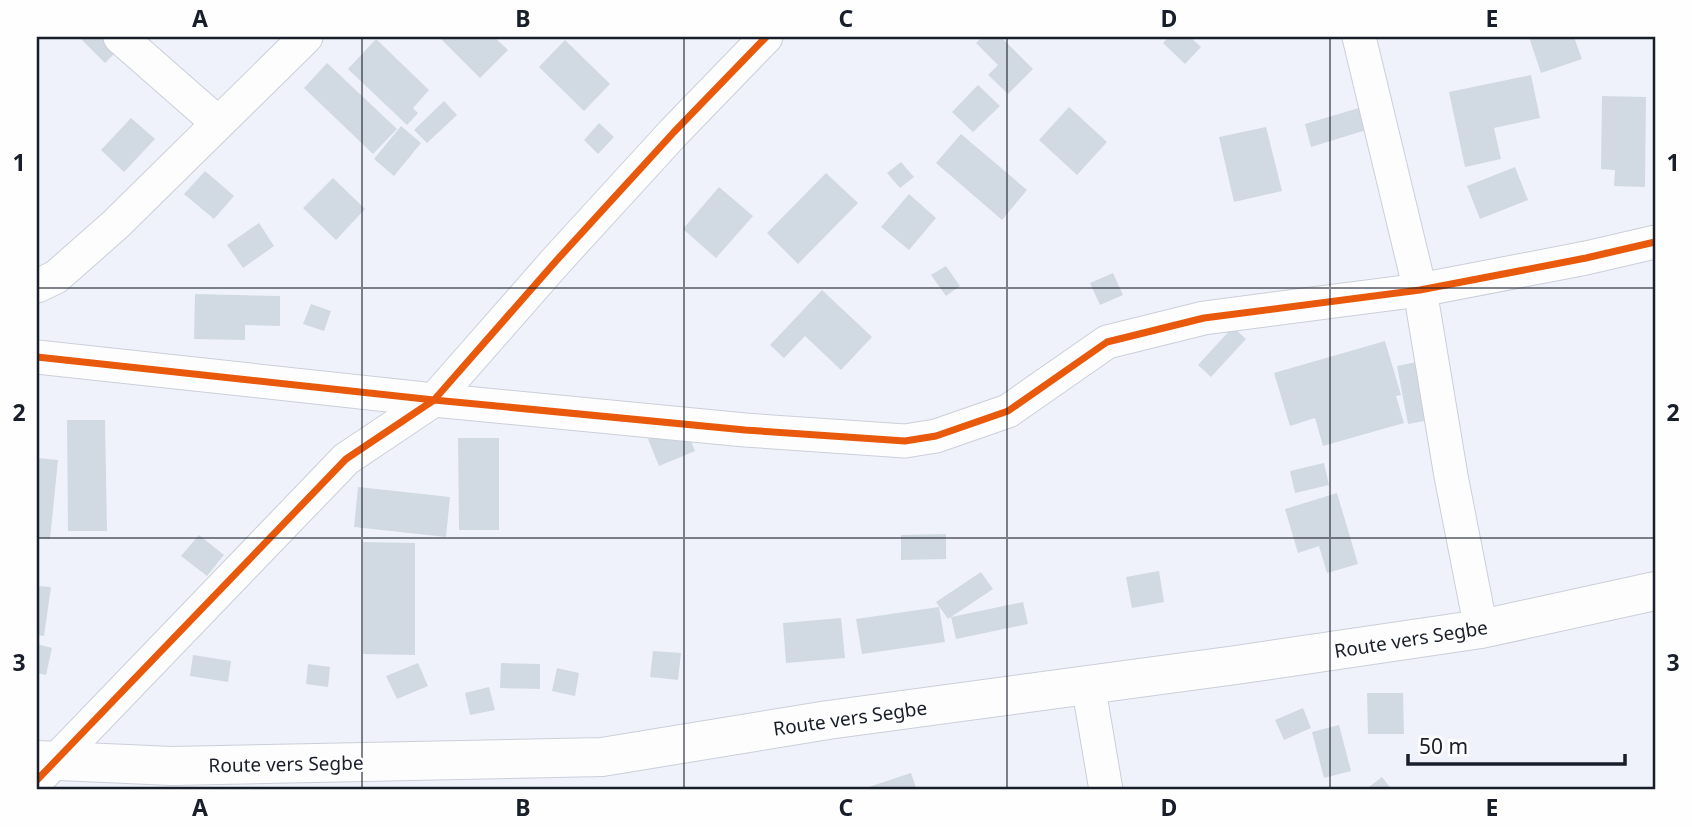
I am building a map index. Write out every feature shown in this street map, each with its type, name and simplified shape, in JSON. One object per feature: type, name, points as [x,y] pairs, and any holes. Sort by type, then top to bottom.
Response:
[{"type":"main road","name":"Route vers Segbe","points":[[43,767],[602,757],[828,720],[1481,629],[1655,591]]},
{"type":"street","points":[[120,37],[218,122]]},
{"type":"street","points":[[37,286],[56,277],[116,224],[306,37]]},
{"type":"street","points":[[43,767],[346,459],[434,401],[555,261],[766,37]]},
{"type":"street","points":[[1359,37],[1420,290],[1451,477],[1481,629]]},
{"type":"street","points":[[37,357],[434,401],[905,442],[936,436],[1008,411],[1107,342],[1204,318],[1420,290],[1655,242]]},
{"type":"street","points":[[1088,684],[1107,790]]},
{"type":"building","points":[[79,37],[111,37],[121,47],[105,63]]},
{"type":"building","points":[[439,37],[494,37],[508,50],[480,78]]},
{"type":"building","points":[[982,37],[1001,37],[1033,69],[1008,94],[988,75],[998,65],[976,43]]},
{"type":"building","points":[[1169,37],[1190,37],[1201,47],[1185,64],[1163,43]]},
{"type":"building","points":[[1529,37],[1574,37],[1582,59],[1541,73]]},
{"type":"building","points":[[376,39],[429,90],[413,108],[418,113],[407,125],[348,69]]},
{"type":"building","points":[[565,40],[610,84],[584,111],[539,67]]},
{"type":"building","points":[[327,63],[397,129],[373,154],[304,88]]},
{"type":"building","points":[[1531,75],[1540,118],[1494,128],[1501,159],[1465,167],[1449,92]]},
{"type":"building","points":[[978,85],[1000,106],[973,132],[952,112]]},
{"type":"building","points":[[1602,96],[1646,97],[1645,187],[1614,186],[1615,170],[1601,169]]},
{"type":"building","points":[[444,101],[457,115],[427,143],[414,130]]},
{"type":"building","points":[[1379,102],[1386,124],[1311,147],[1305,124]]},
{"type":"building","points":[[1069,107],[1107,142],[1077,175],[1039,140]]},
{"type":"building","points":[[131,118],[155,139],[124,172],[101,150]]},
{"type":"building","points":[[599,123],[614,137],[598,154],[584,140]]},
{"type":"building","points":[[401,126],[421,143],[394,176],[374,159]]},
{"type":"building","points":[[1266,127],[1282,191],[1234,202],[1219,137]]},
{"type":"building","points":[[961,134],[1027,190],[1002,220],[936,163]]},
{"type":"building","points":[[901,162],[914,177],[900,188],[887,173]]},
{"type":"building","points":[[1515,167],[1528,200],[1480,219],[1467,186]]},
{"type":"building","points":[[205,171],[234,196],[214,219],[184,194]]},
{"type":"building","points":[[826,173],[858,203],[798,264],[767,233]]},
{"type":"building","points":[[333,178],[365,209],[336,240],[303,208]]},
{"type":"building","points":[[719,187],[753,216],[716,258],[683,229]]},
{"type":"building","points":[[909,194],[936,218],[909,250],[881,227]]},
{"type":"building","points":[[259,223],[274,246],[243,268],[227,245]]},
{"type":"building","points":[[946,266],[960,286],[946,296],[931,275]]},
{"type":"building","points":[[1113,273],[1123,295],[1100,305],[1090,283]]},
{"type":"building","points":[[822,290],[872,337],[841,370],[805,336],[784,358],[770,345]]},
{"type":"building","points":[[195,294],[280,296],[280,326],[245,325],[245,340],[194,339]]},
{"type":"building","points":[[311,304],[331,311],[324,331],[303,324]]},
{"type":"building","points":[[1233,327],[1246,339],[1211,377],[1198,365]]},
{"type":"building","points":[[1385,341],[1401,395],[1396,396],[1404,423],[1323,446],[1315,418],[1290,426],[1274,373]]},
{"type":"building","points":[[1440,357],[1452,416],[1408,424],[1397,366]]},
{"type":"building","points":[[67,420],[105,420],[107,531],[68,531]]},
{"type":"building","points":[[684,424],[695,451],[659,466],[648,439]]},
{"type":"building","points":[[458,438],[499,438],[499,530],[459,530]]},
{"type":"building","points":[[37,458],[58,460],[50,539],[37,538]]},
{"type":"building","points":[[1324,463],[1329,485],[1295,493],[1290,471]]},
{"type":"building","points":[[358,487],[450,497],[446,537],[354,527]]},
{"type":"building","points":[[1337,493],[1358,564],[1327,573],[1319,546],[1298,553],[1285,509]]},
{"type":"building","points":[[946,534],[946,559],[901,560],[901,535]]},
{"type":"building","points":[[199,535],[224,555],[207,576],[181,556]]},
{"type":"building","points":[[363,542],[415,543],[415,655],[363,654]]},
{"type":"building","points":[[1159,571],[1164,602],[1132,608],[1126,577]]},
{"type":"building","points":[[981,572],[993,589],[948,619],[936,602]]},
{"type":"building","points":[[37,586],[51,587],[44,636],[37,635]]},
{"type":"building","points":[[1023,602],[1028,624],[956,639],[951,617]]},
{"type":"building","points":[[939,607],[945,642],[862,654],[856,619]]},
{"type":"building","points":[[841,618],[845,658],[786,663],[783,623]]},
{"type":"building","points":[[37,644],[52,648],[46,675],[37,673]]},
{"type":"building","points":[[653,651],[681,653],[678,680],[650,677]]},
{"type":"building","points":[[193,655],[231,661],[228,682],[190,676]]},
{"type":"building","points":[[418,663],[428,686],[397,699],[386,676]]},
{"type":"building","points":[[501,663],[540,664],[540,689],[500,688]]},
{"type":"building","points":[[308,664],[330,667],[328,687],[306,684]]},
{"type":"building","points":[[557,668],[579,673],[575,696],[552,691]]},
{"type":"building","points":[[489,687],[495,710],[470,715],[465,693]]},
{"type":"building","points":[[1367,693],[1403,693],[1404,734],[1368,734]]},
{"type":"building","points":[[1303,708],[1311,728],[1284,740],[1275,720]]},
{"type":"building","points":[[1339,725],[1351,771],[1324,778],[1312,732]]},
{"type":"building","points":[[911,773],[917,790],[860,790]]},
{"type":"building","points":[[1382,777],[1392,790],[1365,790]]},
{"type":"cycle path","points":[[37,780],[346,459],[434,400],[556,261],[674,132],[766,37]]},
{"type":"cycle path","points":[[37,357],[434,400],[745,430],[905,441],[936,436],[1008,411],[1107,342],[1204,318],[1420,290],[1655,242]]}]
